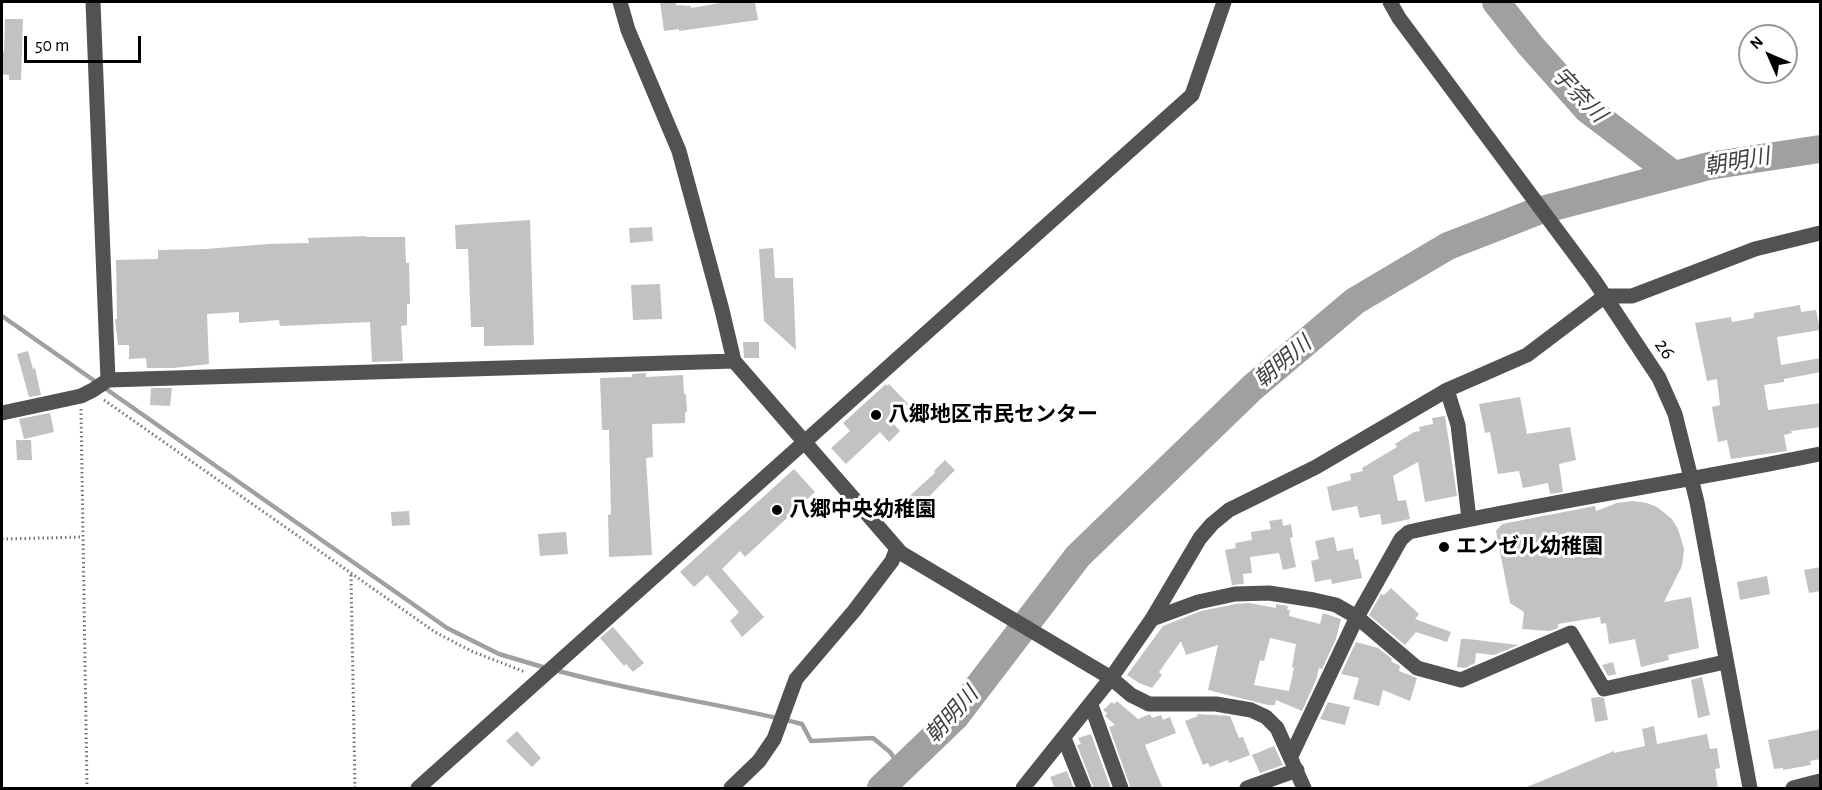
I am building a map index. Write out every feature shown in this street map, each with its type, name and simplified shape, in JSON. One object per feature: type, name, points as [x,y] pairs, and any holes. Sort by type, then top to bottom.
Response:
[{"type":"street","points":[[93,2],[107,380]]},
{"type":"street","points":[[620,2],[628,30],[679,152],[734,361],[899,551],[1112,678],[1131,695],[1149,704],[1216,704],[1251,710],[1266,717],[1277,728],[1304,789]]},
{"type":"street","points":[[418,789],[1192,95],[1224,2]]},
{"type":"street","name":"26","points":[[1390,2],[1399,18],[1594,280],[1659,378],[1675,414],[1692,480],[1750,789]]},
{"type":"street","points":[[1023,789],[1112,678],[1152,619],[1200,538],[1229,510],[1316,467],[1447,390],[1527,355],[1605,296],[1632,296],[1755,249],[1821,233]]},
{"type":"street","points":[[2,413],[88,392],[107,380],[734,361]]},
{"type":"street","points":[[1447,390],[1458,424],[1469,519]]},
{"type":"street","points":[[1247,789],[1294,763],[1357,617],[1401,539],[1409,532],[1821,454]]},
{"type":"street","points":[[731,789],[759,760],[774,740],[796,679],[854,611],[899,551]]},
{"type":"street","points":[[1152,619],[1198,602],[1235,594],[1269,593],[1336,605],[1357,617],[1417,668],[1461,680],[1571,633],[1604,689],[1725,662]]},
{"type":"street","points":[[1091,705],[1121,789]]},
{"type":"street","points":[[1064,738],[1084,789]]},
{"type":"street","points":[[1793,789],[1821,781]]},
{"type":"path","points":[[87,789],[83,537],[88,392]]},
{"type":"path","points":[[88,392],[435,632],[504,665],[543,676]]},
{"type":"path","points":[[2,539],[83,537]]},
{"type":"path","points":[[351,575],[355,789]]},
{"type":"building","points":[[660,2],[676,2],[676,5],[691,6],[691,8],[720,2],[755,2],[758,20],[664,31]]},
{"type":"building","points":[[5,19],[23,19],[21,80],[9,80],[9,75],[2,74]]},
{"type":"building","points":[[530,220],[534,345],[484,346],[484,327],[471,327],[468,249],[456,249],[455,225]]},
{"type":"building","points":[[652,227],[653,241],[630,243],[629,228]]},
{"type":"building","points":[[405,237],[406,263],[409,263],[410,304],[407,304],[407,325],[401,326],[403,361],[372,362],[370,322],[280,326],[279,320],[239,323],[239,312],[207,314],[209,364],[147,368],[146,358],[129,359],[129,345],[118,345],[115,319],[117,319],[116,260],[158,259],[158,250],[309,243],[308,238]]},
{"type":"building","points":[[773,248],[775,278],[793,278],[796,350],[764,321],[759,249]]},
{"type":"building","points":[[660,284],[662,319],[633,320],[631,285]]},
{"type":"building","points":[[1800,305],[1801,312],[1816,310],[1820,330],[1777,337],[1781,365],[1821,358],[1821,372],[1764,385],[1768,410],[1821,403],[1821,427],[1791,431],[1792,433],[1784,435],[1787,451],[1731,459],[1727,440],[1718,442],[1712,407],[1720,405],[1717,379],[1707,381],[1695,323],[1731,317],[1732,322],[1754,318],[1754,313]]},
{"type":"building","points":[[743,342],[759,342],[759,358],[744,358]]},
{"type":"building","points":[[28,351],[33,369],[35,368],[41,395],[29,397],[17,354]]},
{"type":"building","points":[[646,373],[646,377],[683,375],[687,412],[685,412],[685,423],[652,424],[653,457],[646,458],[652,555],[609,557],[608,515],[611,514],[609,430],[602,430],[600,378],[632,377],[632,374]]},
{"type":"building","name":"八郷地区市民センター","points":[[886,384],[887,386],[889,384],[908,404],[905,406],[907,408],[892,422],[900,431],[889,442],[880,432],[846,464],[831,448],[850,431],[843,423]]},
{"type":"building","points":[[151,388],[172,388],[170,406],[150,405]]},
{"type":"building","points":[[1520,397],[1527,434],[1570,427],[1576,460],[1559,464],[1563,492],[1550,494],[1548,483],[1523,488],[1519,471],[1498,474],[1490,432],[1485,433],[1479,404]]},
{"type":"building","points":[[50,413],[54,432],[24,439],[19,419]]},
{"type":"building","points":[[1445,416],[1457,496],[1425,502],[1418,462],[1393,476],[1398,501],[1406,500],[1410,519],[1382,525],[1380,514],[1360,518],[1357,506],[1332,511],[1327,487],[1351,480],[1350,474],[1363,471],[1362,468],[1397,447],[1395,444],[1414,432],[1420,431],[1419,427],[1433,424],[1432,418]]},
{"type":"building","points":[[16,440],[31,440],[32,460],[17,460]]},
{"type":"building","points":[[945,460],[955,470],[905,521],[894,510],[935,473],[934,471]]},
{"type":"building","points":[[794,469],[815,492],[745,557],[740,551],[722,569],[764,617],[742,637],[730,621],[739,612],[707,575],[694,587],[680,572]]},
{"type":"building","points":[[1633,501],[1657,507],[1672,519],[1678,529],[1684,549],[1682,566],[1664,602],[1691,597],[1699,648],[1668,655],[1669,660],[1641,667],[1635,639],[1609,644],[1606,623],[1601,624],[1600,617],[1558,624],[1558,628],[1550,631],[1522,629],[1524,612],[1510,603],[1496,531],[1502,524],[1595,506],[1596,511],[1617,503]]},
{"type":"building","points":[[409,511],[410,525],[392,526],[391,512]]},
{"type":"building","points":[[1282,519],[1283,526],[1291,524],[1293,537],[1290,538],[1296,567],[1283,570],[1279,553],[1250,557],[1252,573],[1243,574],[1244,584],[1232,585],[1225,550],[1236,548],[1235,543],[1252,540],[1251,532],[1271,529],[1269,521]]},
{"type":"building","points":[[566,532],[568,554],[540,556],[538,534]]},
{"type":"building","points":[[1334,537],[1337,551],[1353,548],[1362,578],[1332,584],[1331,579],[1315,582],[1311,561],[1319,559],[1315,541]]},
{"type":"building","points":[[1821,567],[1821,591],[1809,593],[1804,570]]},
{"type":"building","points":[[1767,576],[1770,594],[1740,600],[1737,582]]},
{"type":"building","points":[[1391,588],[1419,614],[1415,619],[1451,632],[1447,642],[1416,632],[1405,645],[1369,615],[1381,594],[1384,595]]},
{"type":"building","points":[[1249,603],[1276,608],[1276,604],[1288,606],[1289,616],[1320,624],[1323,613],[1341,619],[1336,639],[1322,669],[1319,668],[1302,711],[1276,700],[1275,705],[1268,705],[1208,690],[1218,645],[1186,655],[1181,641],[1159,672],[1162,675],[1152,688],[1127,675],[1163,626],[1201,611]],"holes":[[[1270,638],[1296,644],[1289,691],[1254,685],[1260,660],[1264,661]]]},
{"type":"building","points":[[613,627],[644,663],[633,672],[626,664],[624,666],[600,638]]},
{"type":"building","points":[[1461,639],[1519,645],[1494,655],[1476,653],[1475,663],[1465,668],[1457,667]]},
{"type":"building","points":[[1356,642],[1378,648],[1392,659],[1391,661],[1400,666],[1399,671],[1417,678],[1410,701],[1383,690],[1379,706],[1353,699],[1359,678],[1341,674]]},
{"type":"building","points":[[1613,662],[1616,674],[1608,676],[1602,665]]},
{"type":"building","points":[[1702,677],[1710,715],[1698,718],[1691,680]]},
{"type":"building","points":[[1591,698],[1604,698],[1608,720],[1595,722]]},
{"type":"building","points":[[1117,701],[1138,719],[1150,714],[1152,718],[1161,715],[1163,720],[1170,717],[1176,733],[1145,745],[1163,789],[1131,789],[1109,727],[1115,725],[1105,716],[1107,713],[1103,710],[1112,702],[1114,704]]},
{"type":"building","points":[[1328,702],[1350,707],[1345,725],[1320,719]]},
{"type":"building","points":[[1197,714],[1230,716],[1239,738],[1243,737],[1250,755],[1229,763],[1228,760],[1210,767],[1208,763],[1203,765],[1185,721],[1198,716]]},
{"type":"building","points":[[1654,726],[1657,744],[1707,734],[1710,749],[1717,748],[1720,768],[1715,769],[1718,789],[1522,789],[1614,751],[1614,753],[1645,746],[1642,729]]},
{"type":"building","points":[[1821,729],[1821,759],[1810,761],[1811,765],[1783,770],[1783,768],[1774,769],[1768,740]]},
{"type":"building","points":[[517,731],[541,758],[532,767],[506,741]]},
{"type":"building","points":[[1091,734],[1111,789],[1094,789],[1077,745],[1081,744],[1078,738]]},
{"type":"building","points":[[1274,746],[1283,765],[1260,773],[1252,755]]},
{"type":"building","points":[[1067,771],[1074,789],[1055,789],[1050,777]]},
{"type":"waterway","name":"宇奈川","points":[[1496,2],[1530,45],[1587,109],[1674,175]]},
{"type":"waterway","name":"朝明川","points":[[881,788],[955,717],[1078,556],[1253,387],[1355,301],[1448,246],[1538,211],[1709,166],[1820,149]]},
{"type":"waterway","points":[[2,316],[447,628],[499,654],[546,668]]},
{"type":"waterway","points":[[555,670],[802,724],[811,741],[873,738],[890,752],[902,769]]},
{"type":"place","name":"八郷地区市民センター","points":[[876,415]]},
{"type":"place","name":"八郷中央幼稚園","points":[[777,510]]},
{"type":"place","name":"エンゼル幼稚園","points":[[1444,547]]}]
